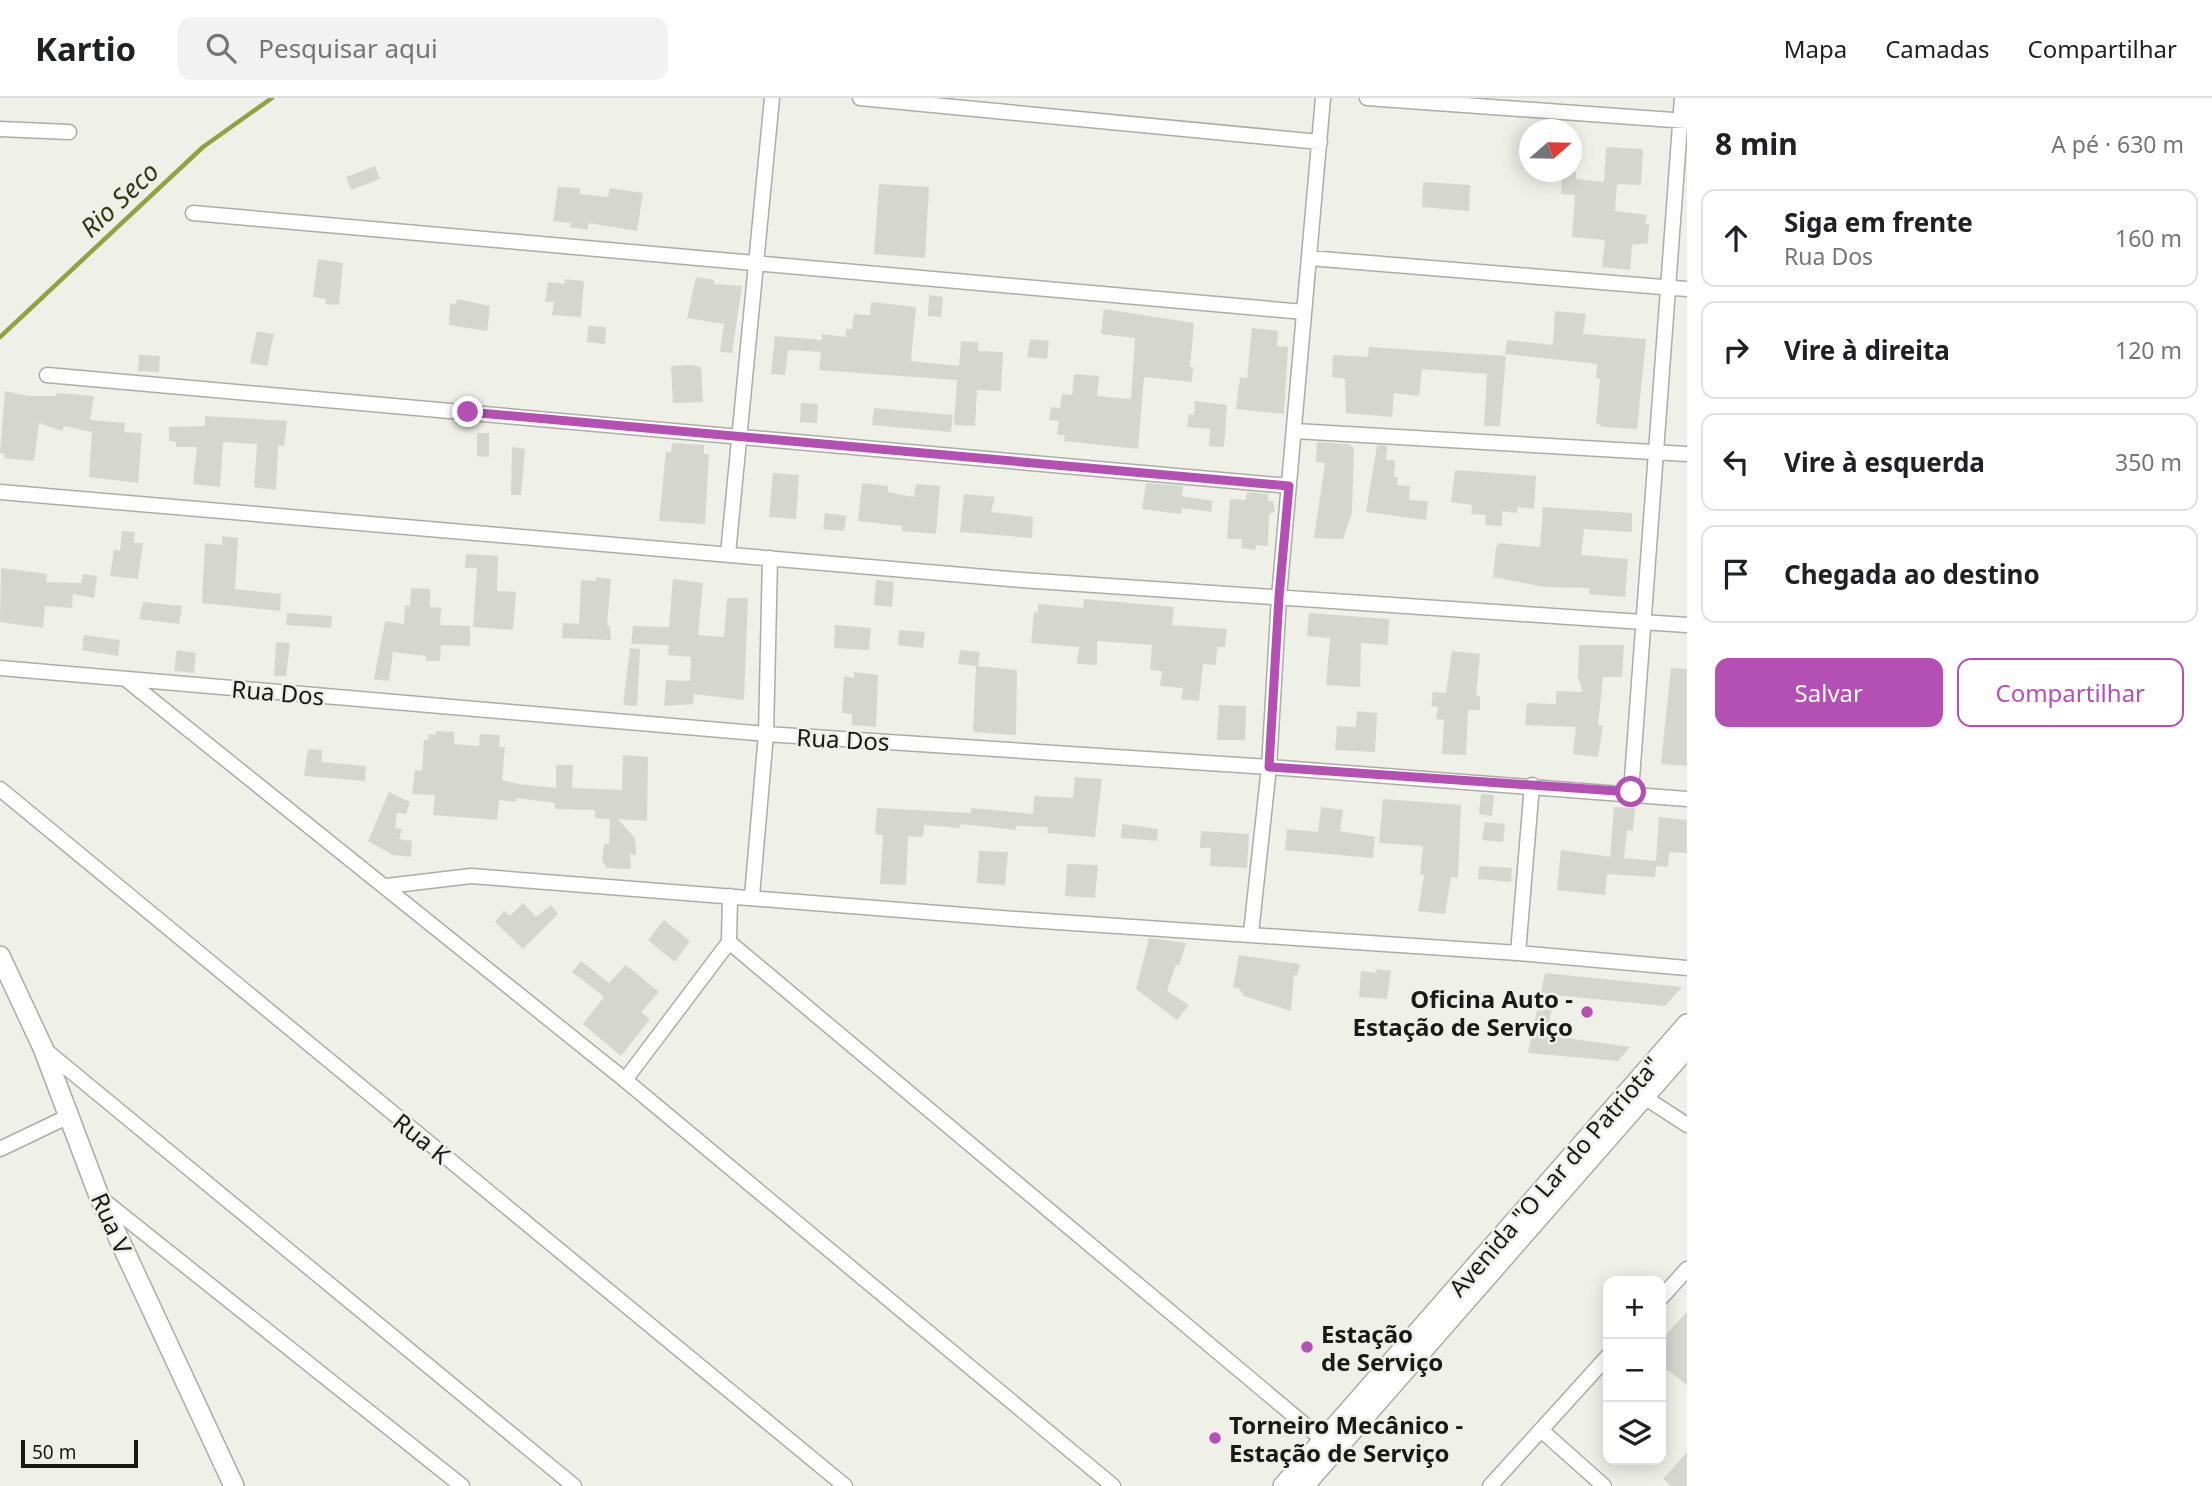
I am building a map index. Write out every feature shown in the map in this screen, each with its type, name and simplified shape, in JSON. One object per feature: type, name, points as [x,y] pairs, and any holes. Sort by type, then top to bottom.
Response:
[{"type":"main road","name":"Rua V","points":[[0,956],[43,1048],[99,1196],[234,1486]]},
{"type":"main road","name":"Avenida \"O Lar do Patriota\"","points":[[1283,1486],[1687,1024]]},
{"type":"main road","name":"Avenida \"O Lar do Patriota\"","points":[[1304,1486],[1687,1048]]},
{"type":"street","points":[[728,554],[772,98]]},
{"type":"street","points":[[860,98],[1320,142]]},
{"type":"street","points":[[1251,933],[1269,767],[1279,597],[1323,98]]},
{"type":"street","points":[[1367,98],[1684,121]]},
{"type":"street","points":[[1631,792],[1684,121],[1682,98]]},
{"type":"street","points":[[0,129],[69,132]]},
{"type":"street","points":[[193,214],[754,266],[1304,312]]},
{"type":"street","points":[[1309,258],[1687,289]]},
{"type":"street","points":[[47,375],[1289,486]]},
{"type":"street","points":[[1295,431],[1687,454]]},
{"type":"street","points":[[0,492],[770,558],[1687,625]]},
{"type":"street","points":[[752,896],[766,734],[770,558]]},
{"type":"street","name":"Rua Dos","points":[[0,668],[766,734],[1532,785],[1687,799]]},
{"type":"street","points":[[126,679],[387,886],[625,1080],[1113,1486]]},
{"type":"street","points":[[1518,953],[1532,785]]},
{"type":"street","name":"Rua K","points":[[0,789],[845,1486]]},
{"type":"street","points":[[387,886],[471,876],[752,896],[1014,919],[1518,953],[1687,968]]},
{"type":"street","points":[[625,1080],[729,942],[730,896]]},
{"type":"street","points":[[729,942],[1323,1440]]},
{"type":"street","points":[[43,1048],[574,1486]]},
{"type":"street","points":[[1644,1097],[1687,1125]]},
{"type":"street","points":[[0,1149],[69,1116]]},
{"type":"street","points":[[99,1196],[462,1486]]},
{"type":"street","points":[[1666,1292],[1687,1269]]},
{"type":"street","points":[[1490,1486],[1603,1362]]},
{"type":"street","points":[[1541,1430],[1604,1486]]},
{"type":"building","points":[[1606,147],[1643,149],[1641,185],[1617,184],[1615,211],[1647,215],[1645,224],[1649,224],[1648,243],[1632,245],[1630,270],[1602,267],[1605,240],[1572,237],[1575,195],[1561,194],[1562,182],[1582,182],[1582,180],[1604,182]]},
{"type":"building","points":[[375,166],[380,179],[351,190],[346,177]]},
{"type":"building","points":[[1423,182],[1470,185],[1469,211],[1422,207]]},
{"type":"building","points":[[879,184],[929,187],[925,258],[874,254]]},
{"type":"building","points":[[558,187],[580,188],[580,194],[608,197],[610,188],[643,193],[637,231],[588,223],[588,230],[570,227],[571,223],[553,221]]},
{"type":"building","points":[[318,259],[343,263],[339,305],[325,304],[326,299],[313,297]]},
{"type":"building","points":[[696,277],[714,280],[714,284],[742,286],[732,353],[720,352],[724,324],[687,318]]},
{"type":"building","points":[[565,279],[584,281],[581,317],[552,315],[554,302],[545,302],[548,282],[564,284]]},
{"type":"building","points":[[929,295],[943,297],[941,317],[928,316]]},
{"type":"building","points":[[457,299],[490,306],[487,331],[449,325],[450,303],[456,304]]},
{"type":"building","points":[[871,302],[916,307],[911,361],[959,366],[961,341],[978,342],[978,351],[1003,352],[1001,391],[977,390],[975,426],[954,425],[957,380],[819,370],[821,352],[788,350],[785,375],[771,374],[775,336],[822,340],[822,334],[846,337],[846,329],[852,329],[854,314],[870,315]]},
{"type":"building","points":[[1104,309],[1194,323],[1190,367],[1193,367],[1192,382],[1144,377],[1138,449],[1064,441],[1065,435],[1057,435],[1059,421],[1049,420],[1051,407],[1060,408],[1062,394],[1072,395],[1074,374],[1099,376],[1097,396],[1131,399],[1135,338],[1101,334]]},
{"type":"building","points":[[1555,311],[1586,314],[1583,334],[1646,339],[1637,429],[1603,427],[1596,423],[1600,379],[1596,378],[1597,364],[1505,354],[1507,340],[1553,345]]},
{"type":"building","points":[[588,326],[606,327],[605,344],[587,342]]},
{"type":"building","points":[[1252,328],[1278,331],[1277,346],[1288,347],[1284,414],[1236,409],[1240,377],[1247,378]]},
{"type":"building","points":[[257,331],[274,334],[267,366],[250,363]]},
{"type":"building","points":[[1030,339],[1049,341],[1047,359],[1027,357]]},
{"type":"building","points":[[1369,347],[1506,356],[1500,426],[1484,426],[1487,374],[1422,369],[1419,396],[1394,393],[1392,417],[1346,413],[1345,379],[1332,377],[1333,355],[1368,357]]},
{"type":"building","points":[[139,355],[160,356],[159,372],[138,371]]},
{"type":"building","points":[[671,366],[701,367],[703,402],[673,403]]},
{"type":"building","points":[[5,391],[29,396],[56,396],[57,393],[94,396],[90,420],[125,423],[124,432],[142,433],[138,483],[89,477],[92,432],[64,426],[62,431],[39,423],[34,461],[4,458],[5,454],[0,453]]},
{"type":"building","points":[[1195,401],[1227,405],[1224,447],[1209,446],[1210,429],[1187,427],[1189,414],[1194,415]]},
{"type":"building","points":[[801,403],[818,404],[817,423],[800,422]]},
{"type":"building","points":[[874,408],[953,415],[951,432],[872,425]]},
{"type":"building","points":[[205,416],[287,421],[284,446],[278,446],[276,490],[254,487],[257,444],[223,442],[220,487],[193,484],[197,447],[176,447],[176,442],[169,441],[169,427],[205,426]]},
{"type":"building","points":[[477,433],[489,433],[489,457],[477,456]]},
{"type":"building","points":[[1317,442],[1349,444],[1354,448],[1352,513],[1343,539],[1314,538],[1325,463],[1316,462]]},
{"type":"building","points":[[672,443],[704,445],[704,454],[709,454],[705,524],[659,521],[666,452],[671,452]]},
{"type":"building","points":[[1377,445],[1387,446],[1386,460],[1395,460],[1394,477],[1398,477],[1397,485],[1410,486],[1409,500],[1428,501],[1426,520],[1366,512]]},
{"type":"building","points":[[512,447],[525,449],[521,495],[511,495]]},
{"type":"building","points":[[1455,470],[1536,476],[1534,509],[1518,507],[1517,513],[1502,511],[1502,526],[1485,525],[1486,515],[1471,514],[1472,505],[1451,502]]},
{"type":"building","points":[[773,473],[799,475],[796,519],[769,517]]},
{"type":"building","points":[[862,483],[888,486],[888,492],[914,497],[916,484],[940,486],[936,534],[902,531],[902,526],[858,521]]},
{"type":"building","points":[[1146,483],[1183,486],[1182,496],[1213,501],[1211,512],[1182,508],[1181,514],[1142,509]]},
{"type":"building","points":[[1247,492],[1268,494],[1268,501],[1273,501],[1275,511],[1269,514],[1268,546],[1256,545],[1255,550],[1241,548],[1242,539],[1227,539],[1230,499],[1246,500]]},
{"type":"building","points":[[964,494],[995,497],[991,512],[1033,517],[1032,538],[960,532]]},
{"type":"building","points":[[1543,507],[1632,513],[1632,532],[1584,529],[1581,555],[1628,559],[1625,597],[1589,594],[1589,588],[1544,587],[1493,577],[1496,547],[1499,543],[1540,547]]},
{"type":"building","points":[[825,513],[846,516],[844,531],[823,529]]},
{"type":"building","points":[[122,531],[135,532],[134,543],[143,543],[138,579],[110,576],[114,549],[120,551]]},
{"type":"building","points":[[222,536],[238,538],[235,589],[281,594],[280,611],[202,603],[205,543],[222,545]]},
{"type":"building","points":[[466,554],[498,556],[497,591],[516,592],[513,630],[473,627],[477,568],[465,568]]},
{"type":"building","points":[[1,568],[47,574],[46,582],[81,583],[83,574],[97,576],[94,598],[73,594],[72,608],[45,606],[43,628],[0,622]]},
{"type":"building","points":[[596,577],[611,579],[607,626],[610,626],[611,640],[562,638],[563,623],[579,624],[581,580],[596,581]]},
{"type":"building","points":[[673,579],[703,583],[698,635],[724,637],[727,598],[748,598],[744,700],[694,694],[693,704],[664,706],[666,680],[690,681],[691,657],[668,655],[669,645],[631,644],[633,626],[669,627]]},
{"type":"building","points":[[876,580],[894,582],[892,607],[874,605]]},
{"type":"building","points":[[411,588],[430,589],[430,607],[441,608],[440,625],[470,626],[470,646],[441,645],[440,661],[426,661],[426,656],[393,652],[389,681],[374,679],[385,621],[404,624],[405,605],[410,606]]},
{"type":"building","points":[[1084,599],[1174,607],[1172,625],[1227,629],[1225,647],[1217,647],[1216,665],[1203,664],[1199,701],[1181,699],[1183,688],[1160,686],[1162,671],[1150,670],[1152,645],[1097,641],[1097,665],[1077,664],[1079,647],[1031,643],[1034,612],[1038,613],[1038,604],[1083,608]]},
{"type":"building","points":[[143,602],[182,606],[179,624],[139,619]]},
{"type":"building","points":[[287,613],[332,616],[331,628],[286,625]]},
{"type":"building","points":[[1309,613],[1389,619],[1388,645],[1361,643],[1360,687],[1326,685],[1330,638],[1307,636]]},
{"type":"building","points":[[835,625],[871,628],[869,650],[834,648]]},
{"type":"building","points":[[899,630],[925,632],[923,648],[898,645]]},
{"type":"building","points":[[84,635],[120,640],[118,656],[82,650]]},
{"type":"building","points":[[276,642],[290,643],[286,676],[274,676]]},
{"type":"building","points":[[1579,645],[1624,645],[1622,677],[1603,677],[1598,725],[1603,726],[1598,757],[1573,754],[1576,727],[1525,725],[1527,703],[1556,704],[1556,691],[1583,692],[1578,678]]},
{"type":"building","points":[[630,648],[640,649],[637,706],[623,705]]},
{"type":"building","points":[[177,650],[196,653],[194,673],[174,671]]},
{"type":"building","points":[[960,650],[980,652],[978,666],[1017,670],[1016,735],[973,732],[976,666],[958,664]]},
{"type":"building","points":[[1452,651],[1480,654],[1476,695],[1480,696],[1480,710],[1468,710],[1466,755],[1442,754],[1444,720],[1436,719],[1438,707],[1431,706],[1433,692],[1446,693]]},
{"type":"building","points":[[1671,668],[1687,669],[1687,766],[1661,764]]},
{"type":"building","points":[[854,672],[878,675],[876,727],[852,725],[852,714],[842,713],[844,676],[854,678]]},
{"type":"building","points":[[1219,705],[1246,706],[1245,740],[1217,740]]},
{"type":"building","points":[[1357,711],[1377,713],[1375,752],[1335,750],[1337,726],[1356,727]]},
{"type":"building","points":[[436,731],[454,732],[454,744],[479,746],[480,734],[500,735],[499,747],[505,747],[502,780],[518,784],[556,788],[556,765],[573,765],[572,788],[622,790],[623,755],[648,757],[647,821],[618,819],[635,838],[636,855],[630,854],[631,869],[607,868],[602,861],[604,844],[609,844],[610,819],[595,818],[595,810],[555,809],[555,803],[516,798],[516,802],[499,800],[497,820],[433,815],[435,795],[412,794],[415,770],[422,771],[424,740],[428,740],[429,734],[436,735]]},
{"type":"building","points":[[308,749],[322,750],[322,762],[366,766],[365,781],[304,776]]},
{"type":"building","points":[[1075,777],[1102,779],[1095,837],[1047,833],[1048,827],[1016,826],[1016,830],[960,824],[960,828],[924,825],[923,837],[908,836],[906,885],[880,884],[883,835],[875,834],[877,808],[971,813],[971,808],[1033,814],[1034,796],[1073,798]]},
{"type":"building","points":[[389,792],[410,802],[406,814],[397,813],[395,828],[402,829],[399,839],[412,841],[411,857],[393,855],[368,841]]},
{"type":"building","points":[[1481,794],[1494,795],[1492,816],[1479,814]]},
{"type":"building","points":[[1383,799],[1461,805],[1458,878],[1451,877],[1445,914],[1418,911],[1424,875],[1420,875],[1423,846],[1379,843]]},
{"type":"building","points":[[1321,807],[1343,810],[1340,831],[1375,837],[1373,858],[1285,850],[1287,829],[1318,832]]},
{"type":"building","points":[[1614,807],[1635,808],[1633,831],[1627,830],[1624,858],[1656,861],[1659,817],[1687,820],[1687,853],[1669,852],[1668,867],[1656,866],[1655,877],[1607,874],[1605,895],[1557,890],[1561,850],[1610,857]]},
{"type":"building","points":[[1485,822],[1505,824],[1503,842],[1482,840]]},
{"type":"building","points":[[1122,824],[1158,829],[1157,841],[1121,838]]},
{"type":"building","points":[[1201,831],[1249,834],[1247,868],[1210,866],[1211,848],[1200,848]]},
{"type":"building","points":[[979,851],[1008,852],[1005,885],[977,883]]},
{"type":"building","points":[[1067,864],[1098,865],[1095,898],[1065,896]]},
{"type":"building","points":[[1479,866],[1512,868],[1511,882],[1478,879]]},
{"type":"building","points":[[523,903],[536,917],[551,905],[558,914],[523,949],[495,922],[504,911],[510,916]]},
{"type":"building","points":[[664,920],[690,941],[675,962],[648,940]]},
{"type":"building","points":[[1149,938],[1186,943],[1167,991],[1189,1005],[1177,1020],[1136,989]]},
{"type":"building","points":[[1239,955],[1300,964],[1297,976],[1294,975],[1291,1011],[1244,996],[1239,988],[1233,987]]},
{"type":"building","points":[[581,961],[609,983],[626,965],[659,992],[641,1012],[650,1019],[621,1056],[583,1024],[604,997],[572,972]]},
{"type":"building","points":[[1377,969],[1391,971],[1387,999],[1359,997],[1361,971],[1376,973]]},
{"type":"building","points":[[1545,973],[1682,987],[1665,1006],[1555,995],[1546,1035],[1630,1047],[1618,1061],[1528,1053]]},
{"type":"building","points":[[1687,1312],[1687,1385],[1668,1370],[1666,1372],[1666,1335]]},
{"type":"building","points":[[1687,1452],[1687,1486],[1671,1486],[1663,1479]]},
{"type":"waterway","name":"Rio Seco","points":[[0,337],[203,147],[272,98]]},
{"type":"place","name":"Oficina Auto - Estação de Serviço","points":[[1587,1012]]},
{"type":"place","name":"Estação de Serviço","points":[[1307,1347]]},
{"type":"place","name":"Torneiro Mecânico - Estação de Serviço","points":[[1215,1438]]},
{"type":"route","points":[[468,412],[1289,486],[1269,767],[1631,792]]}]
